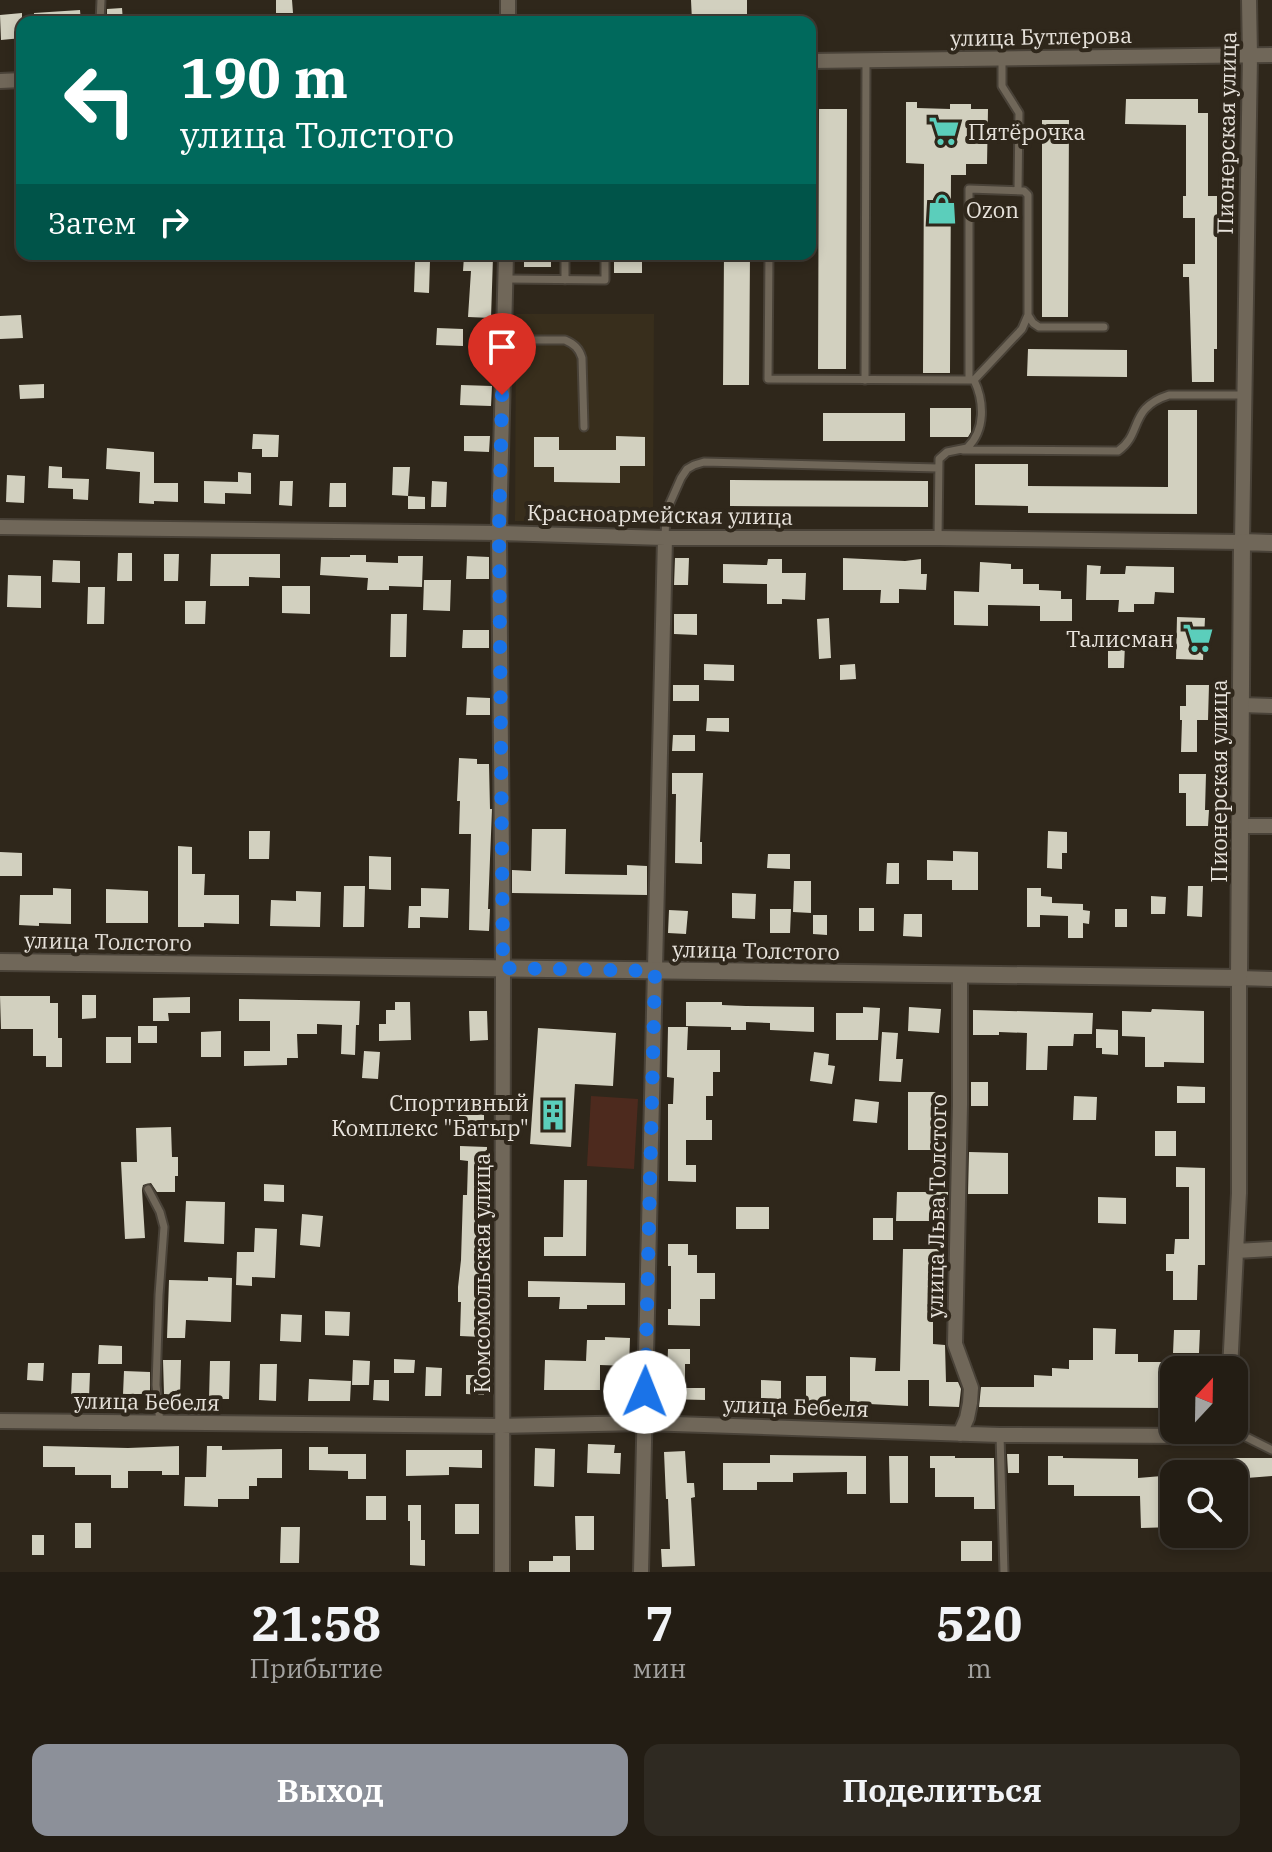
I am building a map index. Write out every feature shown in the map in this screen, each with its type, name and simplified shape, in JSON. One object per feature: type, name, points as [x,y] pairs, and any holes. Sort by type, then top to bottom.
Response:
[{"type":"street","name":"Пионерская улица","points":[[1231,1356],[1239,1193],[1242,542],[1249,0]]},
{"type":"street","name":"улица Бутлерова","points":[[816,61],[1272,55]]},
{"type":"street","name":"Комсомольская улица","points":[[502,1572],[503,968],[499,533],[506,260]]},
{"type":"street","name":"Красноармейская улица","points":[[0,527],[665,538],[1272,543]]},
{"type":"street","points":[[641,1572],[665,538]]},
{"type":"street","points":[[1241,705],[1272,706]]},
{"type":"street","points":[[1240,826],[1272,826]]},
{"type":"street","name":"улица Толстого","points":[[0,962],[1272,979]]},
{"type":"street","name":"улица Льва Толстого","points":[[960,975],[955,1344],[971,1388],[967,1418],[960,1434]]},
{"type":"street","points":[[1236,1251],[1272,1249]]},
{"type":"street","name":"улица Бебеля","points":[[0,1421],[502,1426],[644,1423],[1000,1435],[1160,1436]]},
{"type":"lane","points":[[1002,58],[1002,86],[1019,113],[1018,190]]},
{"type":"lane","points":[[865,380],[866,60]]},
{"type":"lane","points":[[769,260],[768,379],[972,380],[1022,329],[1028,315],[1028,195],[1024,191],[969,189],[972,380],[981,396],[981,424],[973,442],[963,450]]},
{"type":"lane","points":[[565,260],[565,280]]},
{"type":"lane","points":[[506,279],[605,280],[605,260]]},
{"type":"lane","points":[[1028,315],[1039,327],[1104,327]]},
{"type":"lane","points":[[504,340],[565,340],[580,351],[584,427]]},
{"type":"lane","points":[[938,538],[938,468],[939,459],[947,452],[1118,451],[1127,444],[1144,410],[1159,398],[1169,395],[1244,395]]},
{"type":"lane","points":[[665,538],[666,512],[681,478],[687,469],[704,462],[938,468]]},
{"type":"lane","points":[[148,1189],[164,1227],[156,1385],[160,1423]]},
{"type":"lane","points":[[1000,1435],[1004,1572]]},
{"type":"lane","points":[[1248,1438],[1272,1450]]},
{"type":"shaded area","points":[[516,314],[654,314],[653,522],[515,521]]},
{"type":"shaded area","points":[[591,1096],[638,1099],[634,1169],[587,1166]]},
{"type":"building","points":[[276,0],[292,0],[293,13],[276,13]]},
{"type":"building","points":[[691,0],[747,0],[747,16],[692,16]]},
{"type":"building","points":[[122,8],[123,16],[107,16],[107,9]]},
{"type":"building","points":[[80,10],[80,16],[34,16],[34,13]]},
{"type":"building","points":[[22,13],[22,16],[16,16],[16,39],[1,40],[0,15]]},
{"type":"building","points":[[1126,99],[1198,99],[1198,113],[1208,113],[1208,196],[1217,196],[1217,349],[1214,349],[1214,382],[1192,382],[1189,277],[1183,277],[1183,264],[1195,264],[1195,218],[1183,218],[1186,125],[1125,124]]},
{"type":"building","points":[[906,102],[917,102],[917,108],[950,109],[950,104],[971,104],[971,109],[988,109],[987,164],[966,164],[966,175],[951,175],[950,373],[923,373],[924,164],[906,163]]},
{"type":"building","points":[[819,109],[847,109],[846,369],[818,369]]},
{"type":"building","points":[[1042,120],[1069,120],[1068,317],[1042,317]]},
{"type":"building","points":[[464,260],[493,260],[491,318],[468,317],[471,271],[463,271]]},
{"type":"building","points":[[524,260],[551,260],[551,267],[524,267]]},
{"type":"building","points":[[614,260],[642,260],[642,273],[614,273]]},
{"type":"building","points":[[724,260],[750,260],[749,385],[723,385]]},
{"type":"building","points":[[415,261],[430,261],[429,293],[414,292]]},
{"type":"building","points":[[21,315],[23,338],[0,339],[0,316]]},
{"type":"building","points":[[437,328],[463,329],[463,346],[436,345]]},
{"type":"building","points":[[1028,349],[1127,350],[1127,377],[1027,376]]},
{"type":"building","points":[[44,384],[44,398],[20,399],[19,385]]},
{"type":"building","points":[[461,385],[492,386],[491,406],[460,405]]},
{"type":"building","points":[[930,408],[971,408],[971,432],[968,437],[930,437]]},
{"type":"building","points":[[1168,410],[1197,410],[1197,514],[1028,513],[1028,506],[975,505],[975,464],[1028,464],[1028,486],[1168,487]]},
{"type":"building","points":[[823,413],[905,413],[905,441],[823,441]]},
{"type":"building","points":[[253,434],[279,435],[278,457],[262,457],[262,449],[252,449]]},
{"type":"building","points":[[464,436],[490,436],[489,452],[464,451]]},
{"type":"building","points":[[616,436],[645,437],[645,466],[620,466],[620,483],[554,482],[554,467],[534,467],[534,437],[559,437],[559,450],[616,450]]},
{"type":"building","points":[[107,448],[154,452],[154,483],[178,483],[178,502],[139,503],[140,472],[106,469]]},
{"type":"building","points":[[49,466],[62,467],[62,478],[89,479],[88,500],[73,499],[73,489],[48,488]]},
{"type":"building","points":[[393,467],[410,467],[408,496],[392,495]]},
{"type":"building","points":[[238,472],[251,473],[251,494],[225,493],[225,504],[204,503],[204,481],[238,482]]},
{"type":"building","points":[[7,475],[25,476],[24,503],[6,502]]},
{"type":"building","points":[[730,480],[928,481],[928,507],[730,506]]},
{"type":"building","points":[[280,481],[293,481],[292,506],[279,505]]},
{"type":"building","points":[[432,481],[447,482],[446,507],[431,507]]},
{"type":"building","points":[[330,483],[346,483],[346,507],[329,507]]},
{"type":"building","points":[[408,496],[425,497],[425,509],[408,509]]},
{"type":"building","points":[[118,553],[132,553],[132,581],[117,581]]},
{"type":"building","points":[[164,554],[179,554],[178,581],[164,581]]},
{"type":"building","points":[[211,554],[280,554],[280,578],[249,577],[249,586],[210,586]]},
{"type":"building","points":[[366,555],[366,562],[398,563],[398,556],[423,556],[422,587],[389,586],[389,590],[367,590],[368,578],[320,575],[321,557]]},
{"type":"building","points":[[467,556],[489,557],[489,579],[466,579]]},
{"type":"building","points":[[675,558],[689,558],[688,585],[674,585]]},
{"type":"building","points":[[843,558],[921,559],[921,574],[927,574],[926,590],[899,589],[899,603],[880,603],[881,590],[843,590]]},
{"type":"building","points":[[768,559],[782,559],[782,573],[806,573],[805,600],[782,599],[782,604],[767,604],[767,584],[723,583],[723,564],[767,565]]},
{"type":"building","points":[[53,560],[80,561],[80,583],[52,582]]},
{"type":"building","points":[[980,562],[1011,564],[1011,569],[1023,569],[1023,584],[1039,584],[1039,590],[1061,591],[1061,599],[1072,599],[1072,621],[1040,621],[1040,606],[988,605],[988,626],[954,625],[954,591],[979,592]]},
{"type":"building","points":[[1087,565],[1101,566],[1100,574],[1125,574],[1126,566],[1174,567],[1174,593],[1155,592],[1154,604],[1134,604],[1134,612],[1118,612],[1119,600],[1086,600]]},
{"type":"building","points":[[8,575],[41,576],[41,608],[7,607]]},
{"type":"building","points":[[424,580],[451,580],[450,611],[423,610]]},
{"type":"building","points":[[282,586],[310,586],[310,614],[282,613]]},
{"type":"building","points":[[88,587],[105,587],[104,624],[87,624]]},
{"type":"building","points":[[185,601],[206,601],[205,624],[185,624]]},
{"type":"building","points":[[391,614],[407,614],[406,657],[390,657]]},
{"type":"building","points":[[674,614],[697,614],[697,635],[674,634]]},
{"type":"building","points":[[1177,617],[1205,618],[1203,660],[1176,659]]},
{"type":"building","points":[[829,618],[831,658],[819,659],[817,619]]},
{"type":"building","points":[[463,630],[489,630],[489,648],[462,648]]},
{"type":"building","points":[[1108,644],[1125,644],[1124,668],[1108,668]]},
{"type":"building","points":[[704,664],[734,665],[734,681],[704,680]]},
{"type":"building","points":[[855,664],[856,679],[840,680],[840,665]]},
{"type":"building","points":[[673,685],[699,685],[699,701],[673,701]]},
{"type":"building","points":[[1186,685],[1209,685],[1208,720],[1197,720],[1197,752],[1181,752],[1180,706],[1186,706]]},
{"type":"building","points":[[467,697],[490,698],[490,715],[466,715]]},
{"type":"building","points":[[707,718],[729,718],[729,732],[706,731]]},
{"type":"building","points":[[673,735],[695,735],[695,751],[672,751]]},
{"type":"building","points":[[459,758],[477,759],[477,764],[489,764],[492,809],[489,931],[469,930],[471,834],[459,834]]},
{"type":"building","points":[[672,773],[703,773],[702,864],[675,863],[676,794],[672,794]]},
{"type":"building","points":[[1179,774],[1206,774],[1208,826],[1186,826],[1186,793],[1179,793]]},
{"type":"building","points":[[532,829],[566,829],[565,874],[627,875],[627,865],[647,866],[647,895],[512,893],[512,870],[531,871]]},
{"type":"building","points":[[249,831],[270,831],[269,859],[249,859]]},
{"type":"building","points":[[1048,831],[1067,832],[1067,853],[1062,853],[1062,869],[1047,868]]},
{"type":"building","points":[[178,846],[192,847],[192,874],[205,874],[204,895],[239,895],[239,924],[204,923],[204,927],[178,927]]},
{"type":"building","points":[[953,851],[978,852],[978,890],[952,890],[952,880],[927,880],[927,860],[953,861]]},
{"type":"building","points":[[0,852],[22,853],[22,876],[0,876]]},
{"type":"building","points":[[768,854],[790,854],[790,869],[767,868]]},
{"type":"building","points":[[369,856],[391,857],[391,890],[369,889]]},
{"type":"building","points":[[887,863],[899,863],[899,884],[886,884]]},
{"type":"building","points":[[794,881],[811,881],[811,913],[793,912]]},
{"type":"building","points":[[344,886],[365,886],[364,927],[343,927]]},
{"type":"building","points":[[1188,886],[1203,886],[1202,917],[1187,916]]},
{"type":"building","points":[[53,888],[71,889],[71,924],[19,925],[20,895],[53,895]]},
{"type":"building","points":[[421,888],[449,889],[448,918],[420,917],[420,928],[408,928],[409,906],[421,906]]},
{"type":"building","points":[[1027,888],[1041,888],[1041,896],[1052,897],[1052,903],[1083,904],[1083,910],[1090,911],[1089,924],[1083,923],[1083,938],[1068,938],[1068,916],[1040,915],[1040,927],[1027,927]]},
{"type":"building","points":[[106,889],[148,891],[148,923],[106,923]]},
{"type":"building","points":[[296,891],[321,892],[320,927],[270,926],[271,900],[296,901]]},
{"type":"building","points":[[732,893],[756,894],[755,919],[732,918]]},
{"type":"building","points":[[1151,896],[1166,897],[1165,914],[1151,914]]},
{"type":"building","points":[[859,908],[874,908],[874,931],[859,931]]},
{"type":"building","points":[[770,909],[791,909],[790,933],[770,933]]},
{"type":"building","points":[[1115,909],[1127,909],[1127,927],[1115,927]]},
{"type":"building","points":[[669,910],[688,911],[686,934],[668,933]]},
{"type":"building","points":[[904,914],[922,914],[922,937],[903,936]]},
{"type":"building","points":[[813,915],[827,915],[827,935],[813,934]]},
{"type":"building","points":[[82,995],[96,995],[96,1018],[82,1019]]},
{"type":"building","points":[[0,996],[50,996],[50,1003],[58,1003],[62,1067],[46,1067],[46,1056],[33,1056],[33,1029],[1,1029]]},
{"type":"building","points":[[190,997],[190,1013],[168,1013],[169,1021],[153,1021],[153,998]]},
{"type":"building","points":[[239,999],[360,1001],[355,1055],[341,1054],[342,1025],[317,1024],[317,1034],[297,1034],[298,1058],[287,1058],[287,1065],[244,1066],[244,1051],[270,1051],[270,1021],[239,1021]]},
{"type":"building","points":[[395,1002],[410,1002],[411,1040],[379,1041],[379,1024],[386,1024],[386,1010],[395,1010]]},
{"type":"building","points":[[686,1002],[814,1007],[814,1032],[770,1030],[770,1023],[746,1022],[746,1030],[686,1026]]},
{"type":"building","points":[[863,1007],[880,1008],[878,1040],[836,1040],[836,1013],[863,1013]]},
{"type":"building","points":[[909,1007],[941,1009],[939,1033],[908,1031]]},
{"type":"building","points":[[1152,1009],[1204,1011],[1204,1063],[1164,1062],[1164,1067],[1145,1067],[1145,1037],[1122,1036],[1122,1011],[1151,1012]]},
{"type":"building","points":[[973,1010],[1093,1013],[1092,1034],[1074,1034],[1073,1046],[1048,1046],[1047,1070],[1026,1070],[1027,1033],[973,1035]]},
{"type":"building","points":[[469,1011],[487,1011],[488,1040],[470,1041]]},
{"type":"building","points":[[138,1026],[157,1026],[157,1043],[138,1043]]},
{"type":"building","points":[[668,1027],[688,1027],[687,1050],[720,1050],[720,1072],[713,1072],[713,1096],[706,1096],[706,1120],[712,1120],[712,1140],[686,1140],[686,1165],[696,1165],[696,1182],[668,1181],[668,1104],[673,1104],[674,1078],[667,1077]]},
{"type":"building","name":"Спортивный Комплекс \"Батыр\"","points":[[538,1028],[616,1033],[613,1086],[575,1084],[571,1147],[530,1144]]},
{"type":"building","points":[[1096,1029],[1118,1030],[1118,1055],[1102,1054],[1102,1048],[1096,1048]]},
{"type":"building","points":[[221,1031],[221,1057],[201,1057],[201,1032]]},
{"type":"building","points":[[882,1032],[898,1033],[896,1059],[903,1059],[901,1082],[879,1081]]},
{"type":"building","points":[[106,1037],[131,1037],[131,1063],[106,1063]]},
{"type":"building","points":[[364,1051],[380,1052],[378,1079],[362,1078]]},
{"type":"building","points":[[814,1052],[829,1054],[828,1065],[835,1066],[832,1084],[810,1081]]},
{"type":"building","points":[[971,1082],[988,1082],[988,1106],[971,1106]]},
{"type":"building","points":[[1177,1086],[1205,1087],[1205,1103],[1177,1103]]},
{"type":"building","points":[[908,1092],[945,1092],[945,1150],[908,1150]]},
{"type":"building","points":[[1074,1096],[1097,1097],[1096,1120],[1073,1120]]},
{"type":"building","points":[[855,1099],[879,1102],[877,1123],[853,1121]]},
{"type":"building","points":[[459,1100],[484,1100],[484,1123],[459,1123]]},
{"type":"building","points":[[171,1127],[172,1157],[178,1157],[175,1192],[157,1192],[151,1183],[143,1185],[145,1238],[125,1239],[121,1162],[137,1162],[136,1128]]},
{"type":"building","points":[[1155,1131],[1176,1131],[1176,1156],[1155,1156]]},
{"type":"building","points":[[460,1146],[487,1147],[486,1212],[478,1212],[477,1260],[484,1261],[482,1337],[460,1336],[458,1287],[468,1161],[460,1160]]},
{"type":"building","points":[[969,1152],[1008,1153],[1008,1194],[968,1194]]},
{"type":"building","points":[[1176,1167],[1205,1168],[1205,1265],[1198,1265],[1197,1300],[1173,1300],[1173,1271],[1166,1271],[1166,1254],[1174,1254],[1175,1239],[1189,1239],[1189,1187],[1176,1187]]},
{"type":"building","points":[[564,1180],[587,1180],[586,1256],[544,1256],[544,1237],[563,1237]]},
{"type":"building","points":[[264,1184],[284,1185],[284,1202],[264,1201]]},
{"type":"building","points":[[897,1192],[948,1192],[948,1221],[896,1221]]},
{"type":"building","points":[[1098,1197],[1126,1198],[1126,1224],[1098,1223]]},
{"type":"building","points":[[186,1201],[225,1202],[224,1244],[184,1242]]},
{"type":"building","points":[[736,1207],[769,1207],[769,1229],[736,1229]]},
{"type":"building","points":[[302,1214],[323,1216],[320,1247],[300,1245]]},
{"type":"building","points":[[873,1218],[893,1218],[893,1240],[873,1240]]},
{"type":"building","points":[[255,1228],[277,1229],[275,1278],[252,1277],[252,1286],[236,1285],[237,1252],[254,1252]]},
{"type":"building","points":[[668,1244],[688,1244],[688,1255],[697,1255],[697,1273],[715,1273],[715,1299],[700,1299],[700,1326],[668,1325],[671,1266],[668,1266]]},
{"type":"building","points":[[903,1249],[941,1249],[941,1280],[933,1280],[933,1344],[945,1345],[946,1382],[958,1382],[961,1389],[959,1407],[929,1406],[929,1380],[908,1380],[908,1406],[850,1403],[850,1357],[876,1358],[875,1371],[900,1371]]},
{"type":"building","points":[[208,1277],[232,1278],[231,1322],[186,1320],[185,1338],[167,1338],[169,1280],[208,1281]]},
{"type":"building","points":[[528,1281],[625,1283],[625,1305],[559,1309],[560,1297],[528,1297]]},
{"type":"building","points":[[325,1311],[350,1312],[349,1336],[325,1335]]},
{"type":"building","points":[[281,1314],[302,1315],[301,1342],[280,1341]]},
{"type":"building","points":[[1093,1328],[1116,1329],[1115,1354],[1138,1354],[1138,1362],[1160,1362],[1160,1408],[979,1407],[981,1387],[1034,1387],[1034,1375],[1052,1376],[1052,1368],[1069,1369],[1069,1360],[1093,1360]]},
{"type":"building","points":[[1174,1330],[1200,1330],[1199,1353],[1173,1353]]},
{"type":"building","points":[[605,1337],[630,1338],[629,1366],[600,1365],[600,1390],[544,1390],[545,1360],[586,1361],[587,1340],[605,1340]]},
{"type":"building","points":[[99,1345],[122,1346],[122,1364],[98,1364]]},
{"type":"building","points":[[668,1349],[690,1349],[690,1364],[685,1364],[685,1388],[705,1388],[705,1400],[666,1399]]},
{"type":"building","points":[[394,1359],[415,1360],[414,1373],[394,1373]]},
{"type":"building","points":[[163,1360],[181,1360],[180,1395],[164,1394]]},
{"type":"building","points":[[353,1360],[370,1361],[369,1385],[352,1385]]},
{"type":"building","points":[[210,1361],[230,1361],[229,1399],[209,1399]]},
{"type":"building","points":[[28,1363],[44,1363],[43,1381],[27,1380]]},
{"type":"building","points":[[260,1364],[277,1364],[276,1401],[259,1400]]},
{"type":"building","points":[[426,1367],[442,1368],[441,1396],[425,1396]]},
{"type":"building","points":[[124,1371],[150,1372],[150,1394],[123,1394]]},
{"type":"building","points":[[72,1373],[90,1373],[89,1398],[71,1397]]},
{"type":"building","points":[[466,1375],[484,1375],[484,1395],[466,1394]]},
{"type":"building","points":[[806,1376],[826,1376],[826,1403],[806,1403]]},
{"type":"building","points":[[309,1379],[351,1381],[350,1401],[308,1401]]},
{"type":"building","points":[[374,1380],[389,1380],[389,1401],[373,1400]]},
{"type":"building","points":[[761,1380],[781,1381],[781,1403],[761,1403]]},
{"type":"building","points":[[588,1444],[615,1445],[614,1453],[621,1453],[620,1474],[587,1473]]},
{"type":"building","points":[[43,1446],[179,1446],[179,1475],[162,1475],[162,1471],[128,1471],[128,1488],[111,1488],[111,1475],[75,1475],[75,1467],[43,1467]]},
{"type":"building","points":[[207,1446],[222,1446],[222,1450],[282,1449],[282,1478],[257,1478],[257,1486],[249,1486],[249,1499],[218,1499],[218,1507],[184,1506],[185,1477],[206,1477]]},
{"type":"building","points":[[309,1447],[328,1447],[328,1454],[366,1454],[366,1479],[348,1479],[348,1471],[309,1470]]},
{"type":"building","points":[[535,1448],[555,1449],[554,1487],[534,1486]]},
{"type":"building","points":[[406,1450],[482,1450],[482,1468],[449,1467],[449,1475],[406,1476]]},
{"type":"building","points":[[685,1451],[687,1483],[694,1483],[695,1497],[691,1498],[695,1566],[662,1567],[661,1549],[670,1549],[664,1452]]},
{"type":"building","points":[[1007,1454],[1019,1454],[1019,1473],[1008,1473]]},
{"type":"building","points":[[770,1455],[866,1456],[866,1494],[847,1494],[847,1472],[793,1473],[793,1482],[757,1482],[757,1490],[723,1490],[723,1463],[770,1463]]},
{"type":"building","points":[[889,1456],[908,1456],[908,1503],[890,1503]]},
{"type":"building","points":[[930,1456],[994,1458],[995,1509],[974,1509],[974,1497],[935,1497],[935,1468],[930,1468]]},
{"type":"building","points":[[1048,1456],[1138,1459],[1138,1478],[1160,1476],[1160,1527],[1141,1528],[1140,1496],[1074,1496],[1074,1485],[1048,1485]]},
{"type":"building","points":[[1272,1458],[1272,1476],[1248,1478],[1248,1460],[1233,1460]]},
{"type":"building","points":[[366,1496],[386,1496],[386,1520],[366,1520]]},
{"type":"building","points":[[455,1504],[479,1504],[479,1534],[455,1534]]},
{"type":"building","points":[[408,1505],[421,1505],[425,1566],[410,1565]]},
{"type":"building","points":[[575,1516],[594,1516],[594,1550],[576,1550]]},
{"type":"building","points":[[75,1523],[91,1523],[91,1548],[75,1548]]},
{"type":"building","points":[[281,1527],[300,1527],[299,1563],[280,1563]]},
{"type":"building","points":[[32,1535],[44,1535],[44,1555],[32,1555]]},
{"type":"building","points":[[961,1541],[992,1541],[992,1561],[961,1561]]},
{"type":"building","points":[[553,1556],[570,1556],[570,1572],[529,1572],[529,1561],[553,1561]]},
{"type":"place","name":"Пятёрочка","points":[[944,131]]},
{"type":"place","name":"Ozon","points":[[942,209]]},
{"type":"place","name":"Талисман","points":[[1198,638]]},
{"type":"place","name":"Спортивный Комплекс \"Батыр\"","points":[[553,1115]]},
{"type":"route","points":[[502,395],[499,533],[503,968],[655,971],[645,1392]]}]
